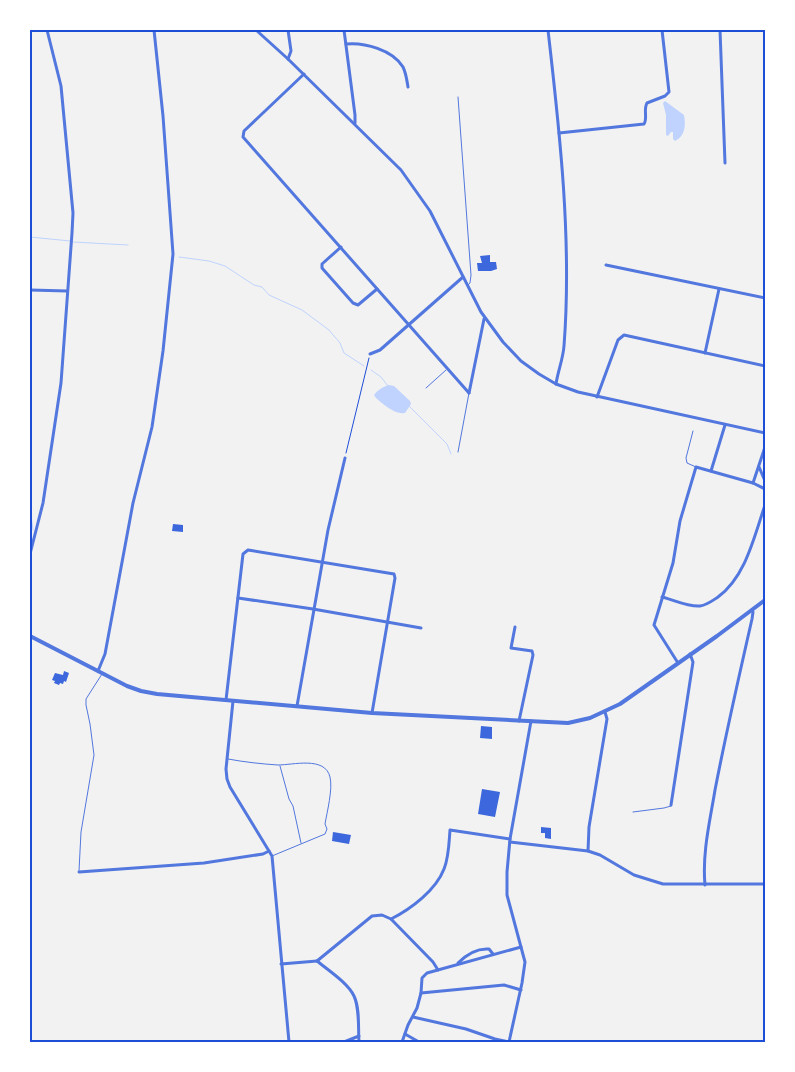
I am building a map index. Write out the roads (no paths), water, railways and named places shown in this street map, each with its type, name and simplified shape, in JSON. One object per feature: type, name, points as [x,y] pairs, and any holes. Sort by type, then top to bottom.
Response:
[{"type":"street","points":[[30,554],[43,503],[61,383],[73,213],[61,86],[48,30]]},
{"type":"street","points":[[100,672],[132,510],[152,427],[163,351],[173,254],[163,116],[154,30]]},
{"type":"street","points":[[256,30],[304,74],[400,170],[423,200],[484,318],[521,361],[556,384],[568,389],[765,433]]},
{"type":"street","points":[[288,30],[291,51],[288,59]]},
{"type":"street","points":[[344,30],[355,114],[354,123]]},
{"type":"street","points":[[548,30],[559,134],[566,262],[564,348],[556,384]]},
{"type":"street","points":[[559,134],[644,124],[646,121],[645,106],[647,103],[665,96],[669,92],[662,30]]},
{"type":"street","points":[[720,30],[725,163]]},
{"type":"street","points":[[346,44],[369,46],[398,60],[404,68],[408,87]]},
{"type":"street","points":[[304,74],[244,131],[243,137],[469,393]]},
{"type":"street","points":[[341,247],[322,264],[322,268],[353,303],[358,305],[377,289]]},
{"type":"street","points":[[606,265],[765,298]]},
{"type":"street","points":[[370,354],[380,350],[463,277]]},
{"type":"street","points":[[705,353],[719,289]]},
{"type":"street","points":[[30,290],[67,291]]},
{"type":"street","points":[[469,393],[484,318]]},
{"type":"street","points":[[597,397],[618,340],[624,335],[765,366]]},
{"type":"street","points":[[711,471],[725,424]]},
{"type":"street","points":[[752,484],[765,447]]},
{"type":"street","points":[[297,706],[328,530],[345,458]]},
{"type":"street","points":[[759,466],[765,481]]},
{"type":"street","points":[[678,663],[654,625],[672,563],[680,521],[696,467],[765,489]]},
{"type":"street","points":[[662,597],[690,605],[703,606],[730,587],[746,559],[765,505]]},
{"type":"street","points":[[226,700],[243,554],[248,550],[394,574],[395,578],[372,713]]},
{"type":"street","points":[[238,598],[421,628]]},
{"type":"street","points":[[30,636],[142,691],[195,699],[372,713],[575,722],[605,712],[620,704],[765,600]]},
{"type":"street","points":[[705,884],[703,867],[712,809],[731,710],[752,618],[752,610]]},
{"type":"street","points":[[515,628],[511,648],[532,651],[533,655],[519,721]]},
{"type":"street","points":[[671,806],[692,662],[690,654]]},
{"type":"street","points":[[233,701],[226,775],[228,783],[272,856],[289,1042]]},
{"type":"street","points":[[588,851],[607,719],[605,712]]},
{"type":"street","points":[[413,1017],[466,1029],[509,1042],[521,990],[525,962],[507,895],[506,882],[510,841],[531,721]]},
{"type":"street","points":[[391,918],[418,901],[442,874],[446,861],[450,830],[510,841],[588,851],[634,875],[654,882],[671,885],[765,884]]},
{"type":"street","points":[[79,872],[204,863],[269,852]]},
{"type":"street","points":[[281,964],[317,961],[372,916],[382,915],[391,918],[433,962],[438,970]]},
{"type":"street","points":[[402,1042],[421,993],[424,976],[429,972],[521,947]]},
{"type":"street","points":[[457,964],[468,955],[480,950],[489,949],[493,954]]},
{"type":"street","points":[[317,961],[348,987],[354,996],[359,1042]]},
{"type":"street","points":[[421,993],[504,985],[521,990]]},
{"type":"street","points":[[405,1034],[419,1042]]},
{"type":"street","points":[[344,1042],[358,1036]]},
{"type":"lane","points":[[458,97],[471,275],[470,283],[467,285]]},
{"type":"lane","points":[[426,388],[446,369]]},
{"type":"lane","points":[[458,452],[469,393]]},
{"type":"lane","points":[[693,431],[686,460],[690,465],[696,467]]},
{"type":"lane","points":[[79,872],[82,832],[94,755],[86,699],[100,672]]},
{"type":"lane","points":[[227,759],[280,765],[293,763],[315,764],[330,775],[331,783],[325,824],[327,829],[324,834],[272,856]]},
{"type":"lane","points":[[280,765],[289,799],[293,806],[301,844]]},
{"type":"lane","points":[[633,812],[671,806]]},
{"type":"water","points":[[665,101],[684,115],[684,130],[675,141],[673,139],[673,132],[668,136],[666,135],[666,115],[663,103]]},
{"type":"water","points":[[389,385],[394,386],[410,401],[411,404],[405,413],[389,408],[374,395],[380,389]]},
{"type":"waterway","points":[[30,237],[70,241]]},
{"type":"waterway","points":[[73,242],[128,245]]},
{"type":"waterway","points":[[179,257],[209,261],[225,266],[254,285],[262,287],[269,295],[302,310],[329,330],[340,343],[344,353],[364,366]]},
{"type":"waterway","points":[[371,370],[381,377],[388,386]]},
{"type":"waterway","points":[[409,406],[447,444],[451,454]]},
{"type":"waterway","points":[[30,507],[33,530]]}]
